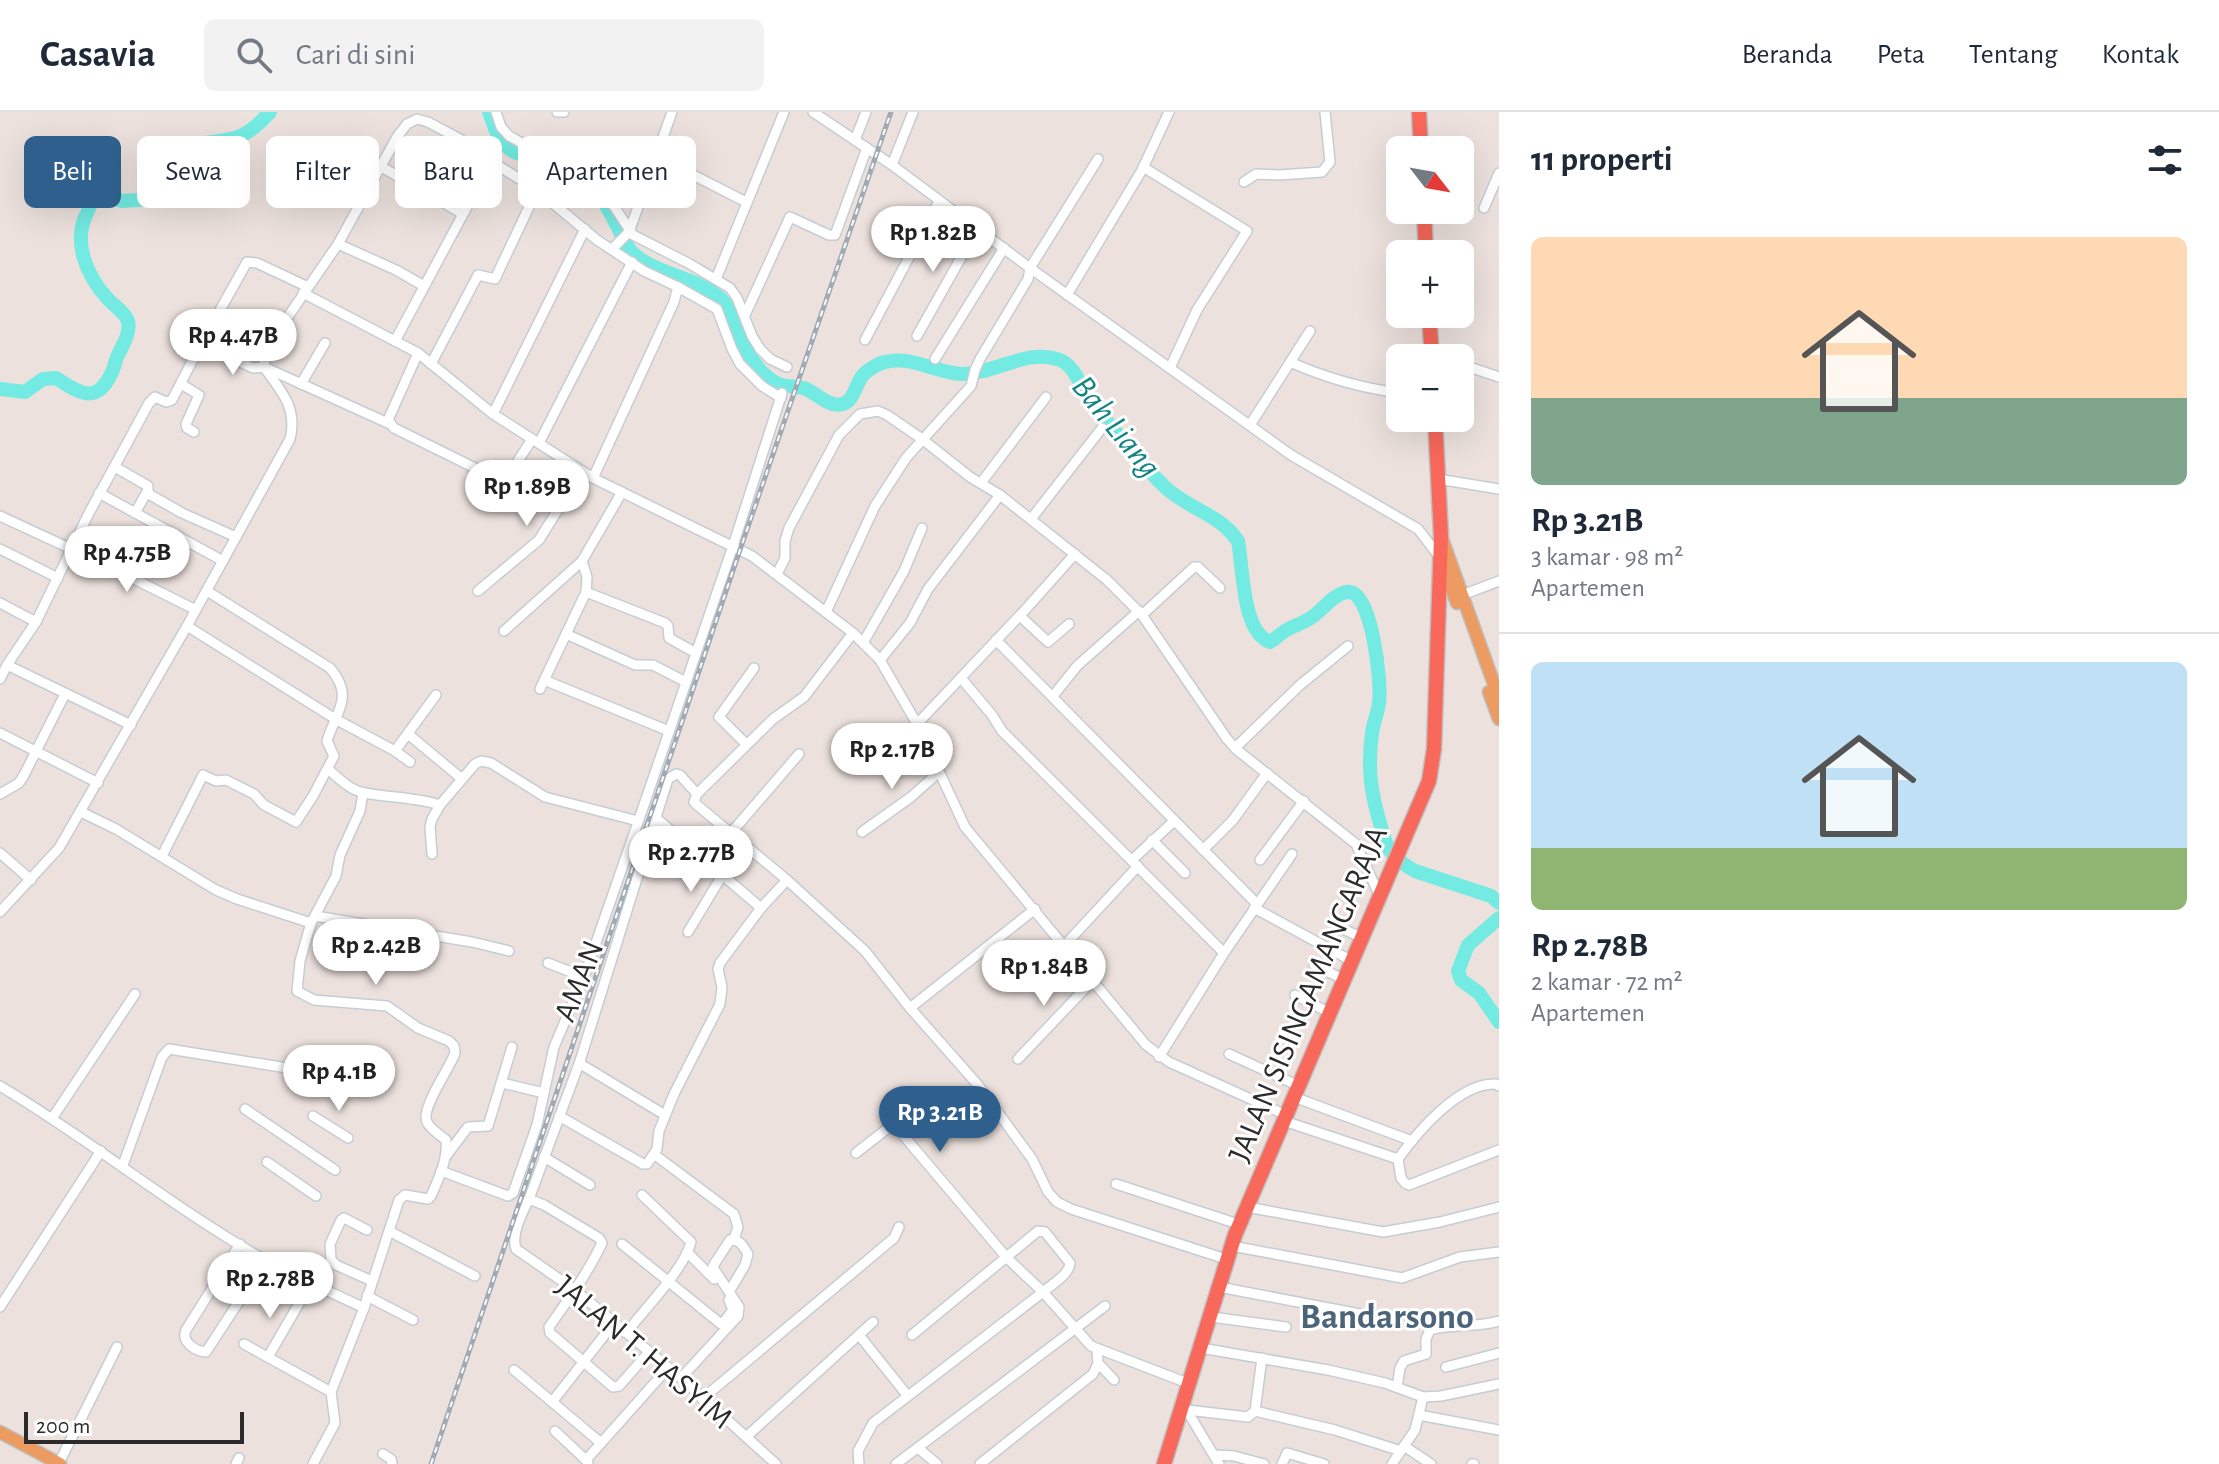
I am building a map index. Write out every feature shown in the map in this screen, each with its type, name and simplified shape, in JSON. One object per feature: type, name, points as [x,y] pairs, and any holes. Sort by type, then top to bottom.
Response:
[{"type":"highway","points":[[1419,112],[1420,136]]},
{"type":"highway","name":"JALAN SISINGAMANGARAJA","points":[[1164,1464],[1185,1408],[1219,1287],[1247,1207],[1429,781],[1434,749],[1441,536],[1436,432]]},
{"type":"main road","points":[[1441,536],[1499,719]]},
{"type":"main road","points":[[1440,559],[1459,596],[1499,698]]},
{"type":"main road","points":[[0,1432],[39,1459],[60,1464]]},
{"type":"street","points":[[496,112],[501,127],[509,136],[525,145],[569,157],[582,165],[598,182],[628,233],[730,288],[760,349],[770,359],[787,367]]},
{"type":"street","points":[[557,112],[564,112]]},
{"type":"street","points":[[663,136],[672,112]]},
{"type":"street","points":[[716,279],[784,112]]},
{"type":"street","points":[[813,112],[892,165],[1291,455],[1418,529],[1440,559]]},
{"type":"street","points":[[855,140],[866,112]]},
{"type":"street","points":[[892,165],[913,112]]},
{"type":"street","points":[[1067,295],[1143,167],[1169,112]]},
{"type":"street","points":[[1244,182],[1256,174],[1316,174],[1327,168],[1330,162],[1325,112]]},
{"type":"street","points":[[398,136],[407,124],[417,119],[454,136]]},
{"type":"street","points":[[264,367],[276,334],[338,244],[395,140]]},
{"type":"street","points":[[745,315],[790,217],[835,235],[867,148]]},
{"type":"street","points":[[826,612],[875,506],[906,458],[971,386],[975,370],[1028,279],[1030,268],[1098,159]]},
{"type":"street","points":[[380,166],[463,214]]},
{"type":"street","points":[[1143,167],[1247,231],[1197,310],[1170,368]]},
{"type":"street","points":[[1484,208],[1499,173]]},
{"type":"street","points":[[696,176],[746,202]]},
{"type":"street","points":[[865,340],[939,201]]},
{"type":"street","points":[[395,341],[466,208]]},
{"type":"street","points":[[431,364],[478,275],[495,279],[529,208]]},
{"type":"street","points":[[559,208],[597,240],[614,247],[644,271],[678,287],[674,302],[593,478]]},
{"type":"street","points":[[614,247],[628,233],[637,208]]},
{"type":"street","points":[[493,414],[585,229]]},
{"type":"street","points":[[917,336],[977,229]]},
{"type":"street","points":[[338,244],[424,286]]},
{"type":"street","points":[[935,359],[1004,248]]},
{"type":"street","points":[[0,679],[4,664],[36,622],[99,493],[153,399],[172,400],[247,262],[257,263],[418,353],[493,414],[593,478],[752,556],[853,633],[880,660],[917,724],[965,827],[1146,1045],[1159,1057],[1285,1118],[1398,1159]]},
{"type":"street","points":[[490,505],[536,441],[632,262]]},
{"type":"street","name":"AMAN","points":[[441,1171],[508,1196],[513,1193],[537,1125],[554,1047],[584,977],[733,546],[781,395],[762,386],[740,364],[717,309],[678,287]]},
{"type":"street","points":[[1250,425],[1310,331]]},
{"type":"street","points":[[301,384],[325,343]]},
{"type":"street","points":[[201,344],[253,368],[264,367],[390,424],[479,470],[482,475]]},
{"type":"street","points":[[390,424],[388,420],[418,353]]},
{"type":"street","points":[[1290,362],[1349,385],[1386,391]]},
{"type":"street","points":[[0,912],[59,848],[207,591],[290,439],[293,426],[289,404],[264,367]]},
{"type":"street","points":[[1474,369],[1499,377]]},
{"type":"street","points":[[181,384],[199,395],[186,424],[194,432]]},
{"type":"street","points":[[981,483],[1046,397]]},
{"type":"street","points":[[777,574],[785,558],[789,528],[839,435],[860,414],[878,411],[887,415],[970,477],[1000,495],[1107,580],[1140,613],[1235,748],[1356,844],[1380,897]]},
{"type":"street","points":[[1031,519],[1102,428]]},
{"type":"street","points":[[115,467],[147,484],[147,493],[135,513]]},
{"type":"street","points":[[478,591],[539,540],[582,471]]},
{"type":"street","points":[[1438,479],[1499,489]]},
{"type":"street","points":[[504,631],[582,561],[622,492]]},
{"type":"street","points":[[99,493],[223,561]]},
{"type":"street","points":[[147,493],[182,513],[236,537]]},
{"type":"street","points":[[880,660],[910,623],[928,589],[1000,495]]},
{"type":"street","points":[[0,516],[196,610]]},
{"type":"street","points":[[863,643],[904,571],[922,528]]},
{"type":"street","points":[[1418,529],[1441,536]]},
{"type":"street","points":[[0,549],[58,578]]},
{"type":"street","points":[[917,724],[1075,554]]},
{"type":"street","points":[[582,561],[587,577],[586,592],[542,684],[669,731]]},
{"type":"street","points":[[1053,696],[1077,666],[1194,567],[1198,567],[1220,588]]},
{"type":"street","points":[[1459,596],[1499,581]]},
{"type":"street","points":[[162,856],[203,775],[216,781],[226,780],[254,794],[264,805],[296,822],[300,820],[334,753],[327,741],[337,720],[343,693],[342,685],[330,668],[207,591]]},
{"type":"street","points":[[586,592],[665,623],[669,638],[696,653]]},
{"type":"street","points":[[0,603],[36,622]]},
{"type":"street","points":[[1020,616],[1048,642],[1069,624]]},
{"type":"street","points":[[187,626],[410,762]]},
{"type":"street","points":[[853,633],[804,697],[773,719],[746,744],[697,794],[694,802],[865,951],[978,1085],[1032,1159],[1048,1192],[1057,1202],[1071,1209],[1230,1253],[1402,1278],[1460,1257],[1499,1252]]},
{"type":"street","points":[[566,634],[635,665],[653,665],[686,682]]},
{"type":"street","points":[[996,640],[1256,906],[1352,961]]},
{"type":"street","points":[[1235,748],[1300,685],[1348,646]]},
{"type":"street","points":[[4,664],[131,725]]},
{"type":"street","points":[[746,744],[719,717],[754,668]]},
{"type":"street","points":[[961,678],[1002,731],[1224,953]]},
{"type":"street","points":[[0,794],[19,783],[65,694]]},
{"type":"street","points":[[395,751],[436,695]]},
{"type":"street","points":[[0,733],[98,783]]},
{"type":"street","points":[[408,734],[462,779]]},
{"type":"street","points":[[731,833],[799,754]]},
{"type":"street","points":[[432,854],[430,827],[440,805],[475,764],[488,761],[545,797],[638,821]]},
{"type":"street","points":[[328,769],[347,785],[363,793],[414,798],[440,805]]},
{"type":"street","points":[[862,832],[911,797],[939,772]]},
{"type":"street","points":[[1203,850],[1228,826],[1267,773]]},
{"type":"street","points":[[649,1352],[616,1387],[554,1338],[549,1330],[594,1261],[602,1243],[599,1238],[529,1199],[580,1061],[668,779],[671,775],[680,775],[697,794]]},
{"type":"street","points":[[313,1464],[335,1423],[331,1392],[364,1308],[399,1200],[405,1195],[428,1199],[441,1171],[446,1156],[446,1140],[426,1119],[430,1102],[455,1053],[449,1041],[418,1028],[395,1010],[381,1004],[314,1000],[297,991],[300,961],[313,920],[336,876],[340,855],[360,811],[363,793]]},
{"type":"street","points":[[1260,860],[1304,801]]},
{"type":"street","points":[[81,812],[226,894],[313,920],[472,942],[509,951]]},
{"type":"street","points":[[656,818],[761,908]]},
{"type":"street","points":[[1029,977],[1045,957],[1063,944],[1152,840],[1174,821]]},
{"type":"street","points":[[1152,840],[1185,873]]},
{"type":"street","points":[[0,853],[31,880]]},
{"type":"street","points":[[1159,1057],[1224,953],[1292,854]]},
{"type":"street","points":[[688,932],[723,874]]},
{"type":"street","points":[[559,1116],[647,1164],[655,1155],[659,1131],[674,1094],[720,1004],[720,963],[761,908],[787,880]]},
{"type":"street","points":[[910,1008],[1035,909]]},
{"type":"street","points":[[1337,926],[1362,938]]},
{"type":"street","points":[[548,963],[584,977]]},
{"type":"street","points":[[1314,965],[1345,980]]},
{"type":"street","points":[[1018,1059],[1094,979]]},
{"type":"street","points":[[53,1117],[135,994]]},
{"type":"street","points":[[1295,995],[1330,1013]]},
{"type":"street","points":[[446,1156],[468,1127],[488,1126],[512,1047]]},
{"type":"street","points":[[123,1165],[162,1057],[169,1049],[312,1072]]},
{"type":"street","points":[[1229,1054],[1297,1091],[1412,1141]]},
{"type":"street","points":[[580,1061],[665,1115]]},
{"type":"street","points":[[502,1083],[544,1093]]},
{"type":"street","points":[[1499,1086],[1484,1083],[1462,1093],[1412,1141],[1398,1159],[1401,1178],[1409,1185],[1499,1150]]},
{"type":"street","points":[[0,1086],[53,1117],[266,1260],[364,1308]]},
{"type":"street","points":[[245,1109],[335,1170]]},
{"type":"street","points":[[313,1116],[348,1138]]},
{"type":"street","points":[[856,1153],[888,1128],[898,1129],[1007,1258],[1043,1292],[1084,1339],[1097,1349],[1190,1384]]},
{"type":"street","points":[[0,1307],[101,1151]]},
{"type":"street","points":[[655,1155],[734,1214],[738,1227],[734,1239],[730,1240],[713,1266],[739,1307],[738,1316],[681,1378]]},
{"type":"street","points":[[544,1157],[590,1185]]},
{"type":"street","points":[[267,1162],[316,1196]]},
{"type":"street","points":[[1116,1184],[1241,1225]]},
{"type":"street","points":[[626,1333],[667,1281],[691,1242],[642,1195]]},
{"type":"street","name":"JALAN T. HASYIM","points":[[529,1199],[513,1241],[516,1249],[575,1290],[681,1378],[776,1464]]},
{"type":"street","points":[[1247,1207],[1383,1232],[1499,1207]]},
{"type":"street","points":[[367,1230],[344,1218],[341,1220],[330,1244],[331,1260],[372,1281]]},
{"type":"street","points":[[702,1399],[894,1238],[899,1227]]},
{"type":"street","points":[[389,1231],[475,1276]]},
{"type":"street","points":[[859,1464],[858,1451],[873,1423],[1043,1292],[1070,1267],[1070,1263],[1045,1232],[1038,1231],[912,1335]]},
{"type":"street","points":[[729,1292],[748,1254],[742,1243],[734,1239]]},
{"type":"street","points":[[240,1244],[186,1330],[185,1340],[194,1347],[206,1352],[266,1260]]},
{"type":"street","points":[[622,1244],[721,1324],[733,1310],[730,1302],[704,1267],[687,1252]]},
{"type":"street","points":[[1219,1287],[1392,1320]]},
{"type":"street","points":[[367,1296],[413,1320]]},
{"type":"street","points":[[268,1357],[301,1300]]},
{"type":"street","points":[[896,1464],[1105,1306]]},
{"type":"street","points":[[1211,1317],[1286,1327]]},
{"type":"street","points":[[1397,1387],[1402,1363],[1427,1352],[1426,1339],[1430,1330],[1459,1325],[1476,1327],[1499,1321]]},
{"type":"street","points":[[746,1437],[873,1322]]},
{"type":"street","points":[[552,1402],[614,1323]]},
{"type":"street","points":[[859,1335],[907,1395]]},
{"type":"street","points":[[244,1344],[331,1392]]},
{"type":"street","points":[[60,1464],[117,1347]]},
{"type":"street","points":[[1201,1348],[1328,1370],[1397,1387],[1423,1397],[1499,1384]]},
{"type":"street","points":[[980,1464],[1093,1374],[1098,1363],[1097,1349]]},
{"type":"street","points":[[1446,1367],[1499,1353]]},
{"type":"street","points":[[1185,1408],[1248,1417],[1255,1411],[1262,1358]]},
{"type":"street","points":[[1098,1363],[1114,1380]]},
{"type":"street","points":[[555,1431],[588,1462],[601,1443],[668,1368]]},
{"type":"street","points":[[514,1370],[601,1443]]},
{"type":"street","points":[[1392,1464],[1415,1430],[1423,1397]]},
{"type":"street","points":[[1185,1408],[1217,1460],[1234,1456],[1264,1464]]},
{"type":"street","points":[[1255,1411],[1402,1448],[1431,1464]]},
{"type":"street","points":[[1419,1415],[1499,1430]]},
{"type":"street","points":[[918,1448],[937,1464]]},
{"type":"street","points":[[1282,1464],[1287,1453],[1324,1464]]},
{"type":"street","points":[[383,1454],[391,1459],[392,1464]]},
{"type":"waterway","name":"Bah Liang","points":[[0,389],[25,392],[43,379],[56,378],[79,391],[93,393],[105,384],[129,326],[124,315],[93,280],[84,258],[81,235],[92,201],[101,194],[122,201],[153,199],[170,161],[180,151],[193,145],[240,136],[270,112]]},
{"type":"waterway","name":"Bah Liang","points":[[489,112],[498,135],[511,150],[561,162],[588,180],[635,255],[701,286],[721,299],[732,314],[742,342],[758,368],[776,383],[803,388],[829,403],[840,405],[850,400],[864,374],[874,366],[895,360],[962,374],[1034,357],[1063,361],[1075,374],[1097,410],[1158,480],[1174,495],[1222,524],[1238,541],[1249,613],[1261,636],[1270,642],[1312,617],[1337,596],[1347,592],[1356,595],[1369,620],[1377,658],[1379,703],[1372,733],[1370,770],[1375,805],[1388,847],[1399,861],[1415,871],[1491,896],[1499,903]]},
{"type":"waterway","name":"Bah Liang","points":[[1499,918],[1468,945],[1458,971],[1461,980],[1479,993],[1499,1022]]},
{"type":"railway","points":[[431,1464],[891,112]]},
{"type":"district","name":"Bandarsono","points":[[1387,1317]]}]
